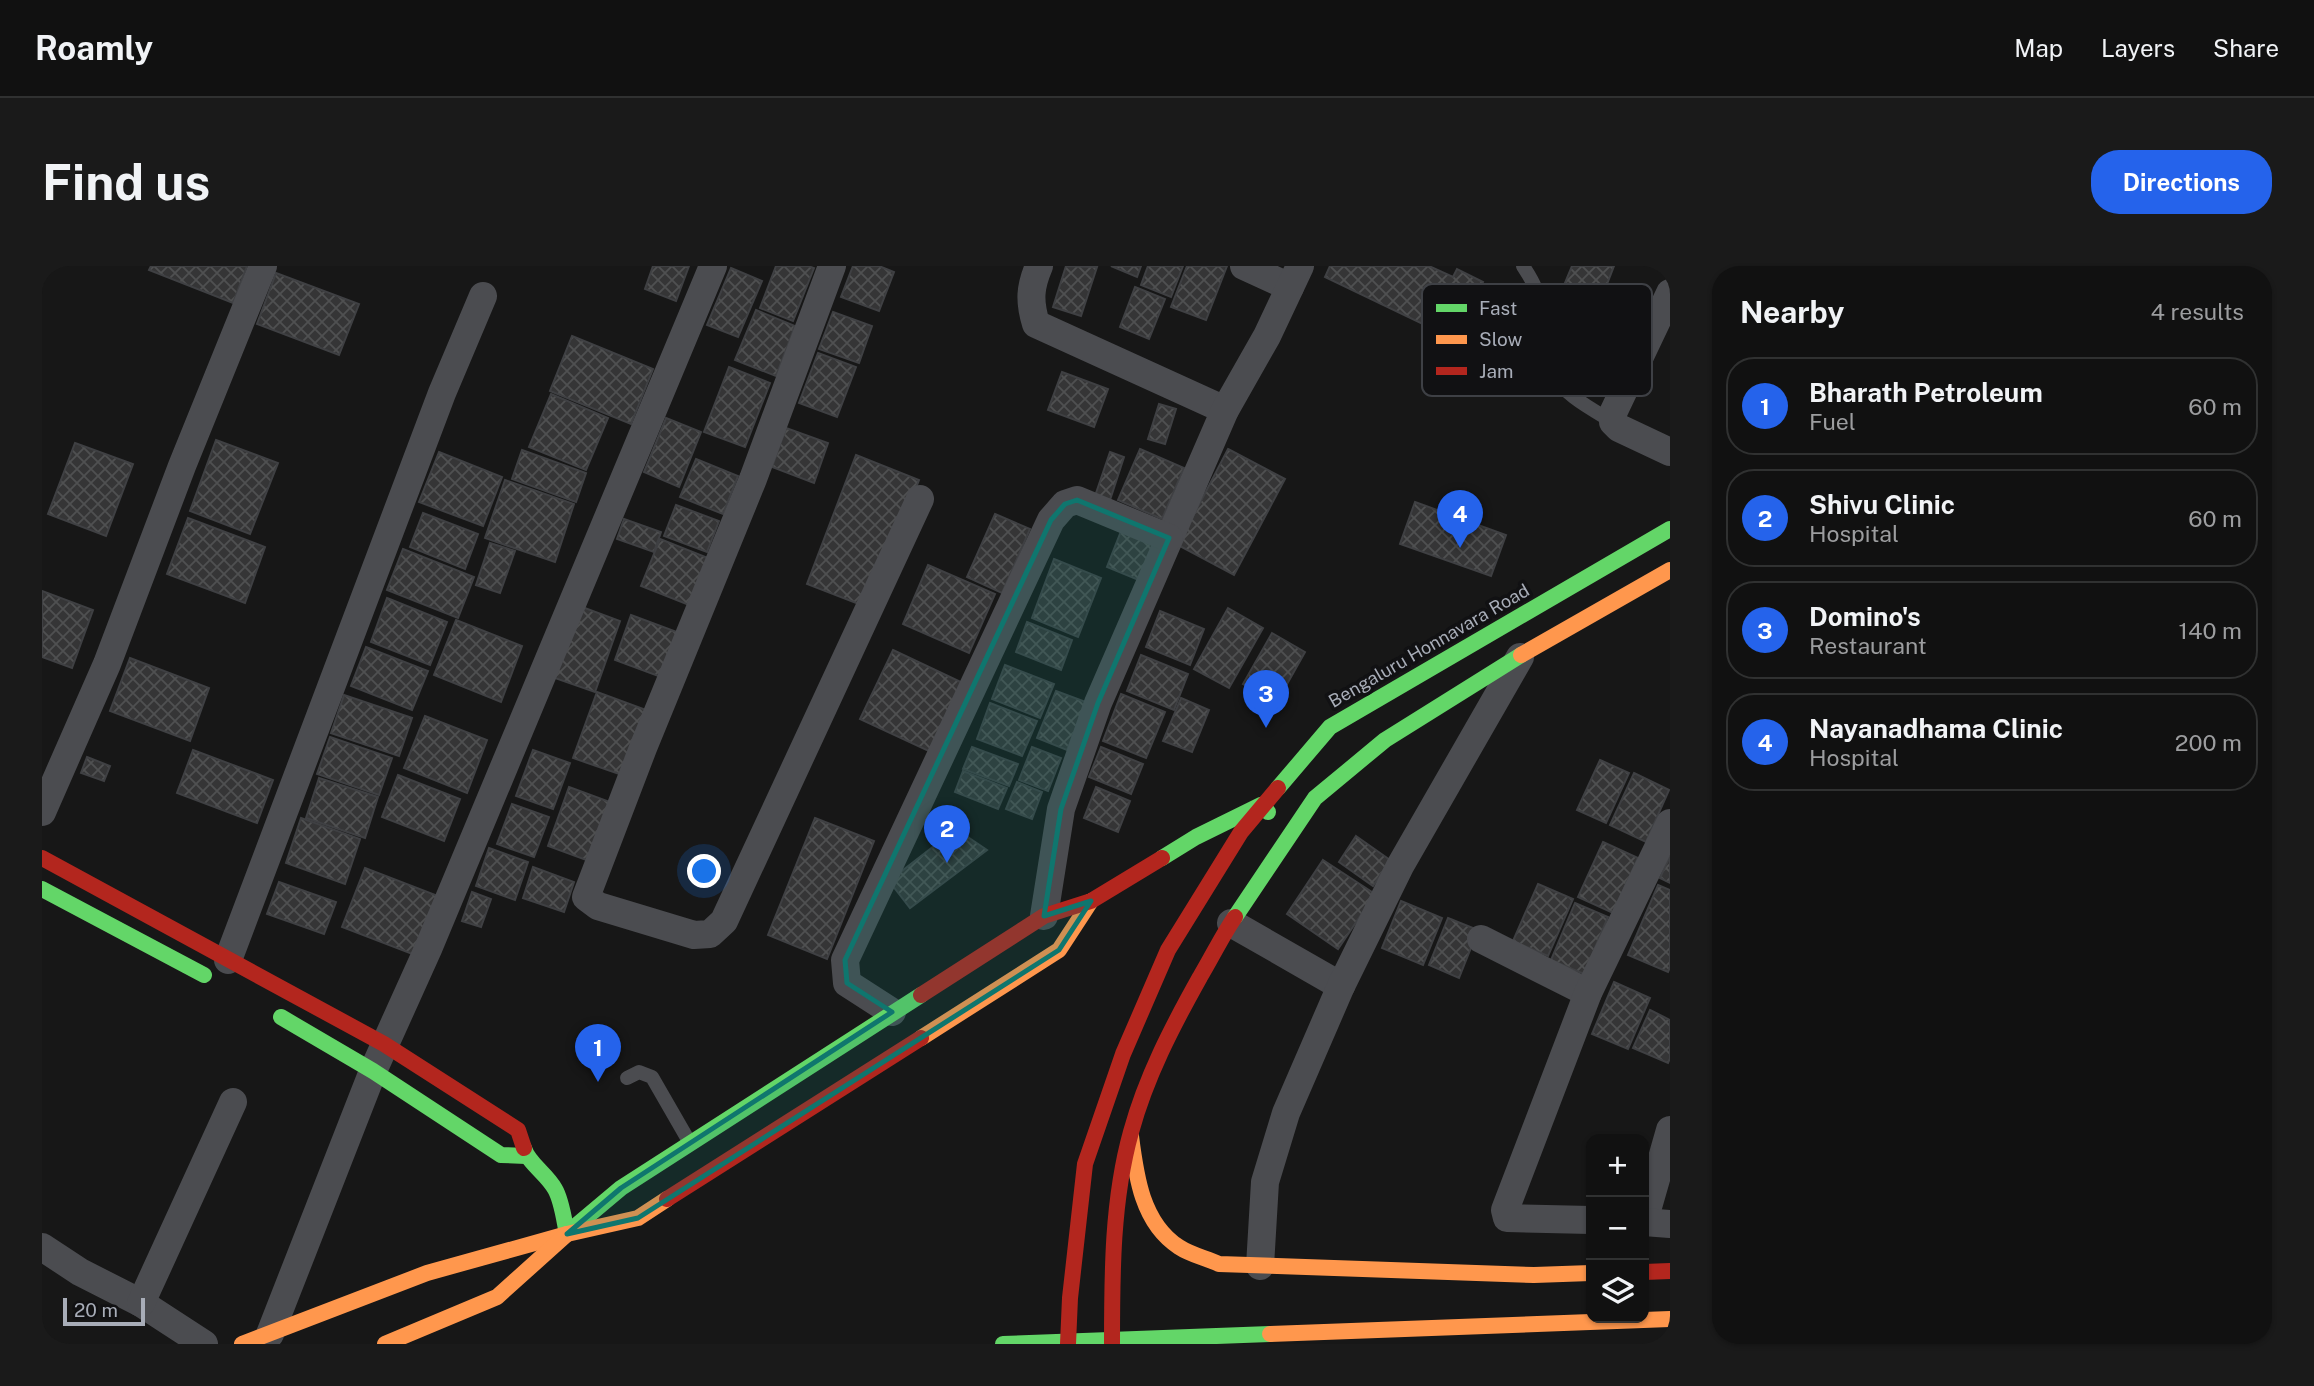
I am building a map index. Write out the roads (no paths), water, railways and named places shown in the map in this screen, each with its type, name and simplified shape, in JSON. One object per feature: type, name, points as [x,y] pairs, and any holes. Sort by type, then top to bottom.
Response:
[{"type":"main road","name":"Bengaluru Honnavara Road","points":[[1068,1344],[1070,1298],[1085,1164],[1123,1054],[1168,950],[1241,832],[1330,727],[1670,529]]},
{"type":"main road","points":[[1112,1344],[1112,1278],[1118,1200],[1130,1134],[1145,1088],[1170,1031],[1231,923],[1315,798],[1385,740],[1521,655],[1670,570]]},
{"type":"main road","points":[[386,1344],[497,1297],[621,1188],[1044,916],[1091,901],[1196,837],[1261,806],[1291,832]]},
{"type":"main road","points":[[42,858],[168,925],[222,971]]},
{"type":"main road","points":[[42,890],[384,1044],[518,1129],[526,1156],[543,1171],[557,1191],[567,1234]]},
{"type":"main road","points":[[242,1344],[427,1273],[567,1234],[638,1218],[1059,950],[1091,901]]},
{"type":"main road","points":[[264,1008],[373,1071],[501,1155],[526,1156]]},
{"type":"main road","points":[[1130,1134],[1135,1171],[1145,1205],[1156,1226],[1177,1246],[1219,1264],[1534,1275],[1586,1273]]},
{"type":"main road","points":[[1649,1272],[1670,1271]]},
{"type":"main road","points":[[1003,1344],[1670,1319]]},
{"type":"street","points":[[42,812],[107,664],[182,466],[263,266]]},
{"type":"street","points":[[270,1334],[384,1044],[428,949],[713,266]]},
{"type":"street","points":[[832,266],[753,478],[643,748],[586,897],[590,901],[598,906],[694,935],[710,934],[724,920],[920,499]]},
{"type":"street","points":[[1039,266],[1031,284],[1030,303],[1035,324],[1225,410]]},
{"type":"street","points":[[1044,916],[1061,809],[1098,703],[1225,410],[1267,336],[1295,276],[1244,266]]},
{"type":"street","points":[[1652,331],[1670,293]]},
{"type":"street","points":[[222,971],[442,393],[483,296]]},
{"type":"street","points":[[1621,396],[1613,413],[1613,422],[1619,428],[1670,452]]},
{"type":"street","points":[[892,1012],[847,983],[845,960],[1051,520],[1065,504],[1077,500],[1169,538]]},
{"type":"street","points":[[1260,1266],[1265,1182],[1286,1113],[1341,986],[1400,866],[1521,655]]},
{"type":"street","points":[[1586,1220],[1507,1218],[1505,1214],[1588,993],[1670,823]]},
{"type":"street","points":[[1231,923],[1341,986]]},
{"type":"street","points":[[1481,939],[1588,993]]},
{"type":"street","points":[[141,1303],[233,1102]]},
{"type":"street","points":[[1649,1204],[1670,1130]]},
{"type":"street","points":[[1649,1222],[1670,1224]]},
{"type":"street","points":[[42,1247],[80,1272],[141,1303],[204,1344]]},
{"type":"lane","points":[[1523,266],[1534,284]]},
{"type":"lane","points":[[1573,396],[1613,422]]},
{"type":"lane","points":[[627,1078],[639,1072],[652,1077],[690,1144]]},
{"type":"place","name":"Nayanadhama Clinic","points":[[1460,548]]},
{"type":"place","name":"Domino's","points":[[1266,728]]},
{"type":"place","name":"Shivu Clinic","points":[[947,863]]},
{"type":"place","name":"Bharath Petroleum","points":[[598,1082]]}]
